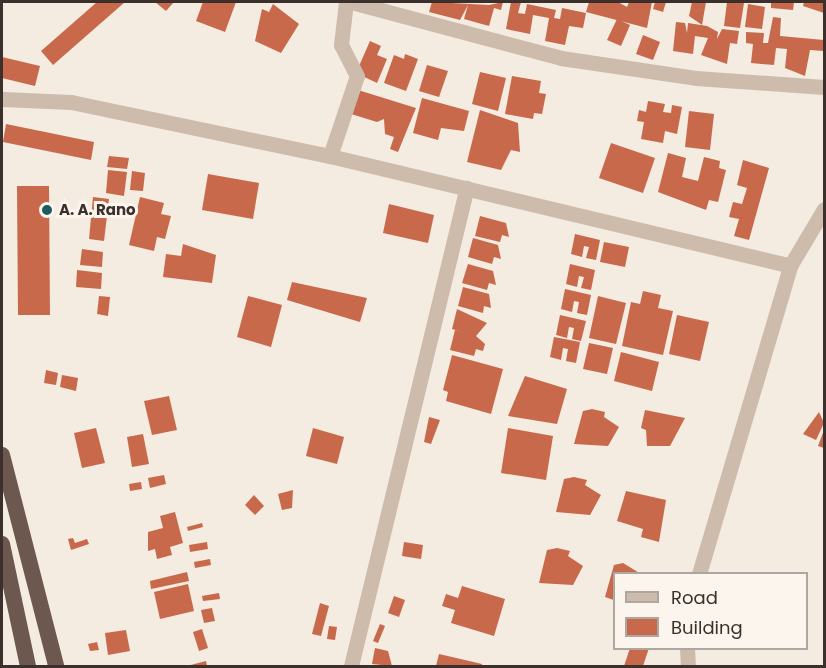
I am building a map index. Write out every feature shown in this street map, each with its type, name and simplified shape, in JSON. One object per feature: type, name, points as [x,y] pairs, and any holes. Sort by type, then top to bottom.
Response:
[{"type":"highway","points":[[2,455],[56,666]]},
{"type":"highway","points":[[2,544],[28,666]]},
{"type":"street","points":[[330,156],[357,76],[340,45],[349,2],[561,58],[696,78],[825,87]]},
{"type":"street","points":[[2,99],[71,102],[330,156],[790,267]]},
{"type":"street","points":[[351,666],[467,188]]},
{"type":"street","points":[[699,572],[790,267],[825,209]]},
{"type":"street","points":[[687,650],[688,666]]},
{"type":"building","points":[[97,2],[125,2],[53,65],[41,51]]},
{"type":"building","points":[[155,2],[174,2],[166,11]]},
{"type":"building","points":[[203,2],[236,2],[225,32],[196,21]]},
{"type":"building","points":[[432,2],[489,5],[503,2],[501,10],[494,8],[489,26],[464,19],[468,5],[460,20],[429,12]]},
{"type":"building","points":[[511,2],[521,2],[518,13],[525,14],[527,4],[556,10],[554,18],[560,19],[562,8],[586,13],[583,28],[569,26],[565,45],[545,41],[549,18],[533,15],[530,34],[506,29]]},
{"type":"building","points":[[589,2],[618,2],[627,7],[629,2],[652,2],[647,28],[586,12]]},
{"type":"building","points":[[655,2],[666,2],[663,12],[653,9]]},
{"type":"building","points":[[692,2],[706,2],[702,25],[689,16]]},
{"type":"building","points":[[727,2],[744,3],[740,28],[724,26]]},
{"type":"building","points":[[771,2],[794,2],[793,10],[771,8]]},
{"type":"building","points":[[804,2],[824,2],[824,13],[803,6]]},
{"type":"building","points":[[273,4],[299,24],[281,53],[255,41],[262,9],[269,12]]},
{"type":"building","points":[[748,4],[765,7],[762,29],[745,27]]},
{"type":"building","points":[[773,17],[781,18],[780,36],[824,40],[824,51],[810,50],[805,76],[785,68],[787,49],[776,48],[774,65],[751,63],[753,44],[746,43],[746,32],[764,33],[763,43],[768,43]]},
{"type":"building","points":[[617,19],[630,25],[621,46],[607,40]]},
{"type":"building","points":[[676,22],[685,23],[687,33],[688,23],[707,26],[718,32],[717,39],[722,29],[739,31],[737,44],[730,43],[727,64],[701,55],[708,38],[695,36],[693,54],[673,51]]},
{"type":"building","points":[[643,35],[660,42],[653,60],[636,54]]},
{"type":"building","points":[[370,41],[381,46],[377,55],[387,59],[377,83],[356,73]]},
{"type":"building","points":[[405,54],[418,59],[406,91],[384,83],[394,55],[404,59]]},
{"type":"building","points":[[2,57],[40,66],[35,86],[2,78]]},
{"type":"building","points":[[427,65],[448,71],[439,97],[419,91]]},
{"type":"building","points":[[480,72],[506,78],[498,111],[472,104]]},
{"type":"building","points":[[512,76],[541,81],[539,93],[546,94],[542,114],[534,113],[533,119],[505,114]]},
{"type":"building","points":[[358,90],[416,108],[398,152],[390,149],[394,137],[385,134],[384,119],[377,122],[351,114]]},
{"type":"building","points":[[422,98],[469,111],[464,131],[441,128],[438,140],[413,133]]},
{"type":"building","points":[[648,101],[665,104],[663,112],[671,113],[672,105],[682,107],[677,134],[665,131],[663,143],[641,139],[644,122],[637,121],[639,110],[646,112]]},
{"type":"building","points":[[480,110],[518,123],[520,152],[511,150],[501,170],[467,162]]},
{"type":"building","points":[[689,111],[714,114],[710,150],[685,147]]},
{"type":"building","points":[[6,124],[94,142],[91,160],[3,142]]},
{"type":"building","points":[[611,143],[655,158],[643,193],[599,178]]},
{"type":"building","points":[[668,153],[686,158],[682,177],[698,181],[704,157],[720,161],[719,168],[726,170],[718,202],[709,200],[706,210],[658,192]]},
{"type":"building","points":[[109,156],[129,158],[127,169],[107,167]]},
{"type":"building","points":[[743,160],[769,168],[749,240],[734,236],[739,219],[729,217],[733,202],[742,204],[747,188],[737,185]]},
{"type":"building","points":[[108,170],[127,172],[124,196],[106,193]]},
{"type":"building","points":[[132,171],[145,173],[143,191],[130,190]]},
{"type":"building","points":[[208,174],[259,183],[253,219],[202,210]]},
{"type":"building","points":[[17,186],[49,186],[50,315],[18,315]]},
{"type":"building","points":[[93,197],[109,199],[104,241],[89,239]]},
{"type":"building","points":[[140,197],[164,203],[161,214],[171,216],[165,239],[157,237],[154,251],[129,245]]},
{"type":"building","points":[[389,204],[434,215],[428,243],[383,233]]},
{"type":"building","points":[[480,216],[506,223],[509,237],[502,235],[500,242],[475,236]]},
{"type":"building","points":[[575,234],[600,240],[596,260],[586,258],[589,247],[584,246],[582,257],[571,254]]},
{"type":"building","points":[[473,238],[498,245],[501,259],[494,257],[492,264],[468,257]]},
{"type":"building","points":[[604,242],[629,247],[625,267],[600,262]]},
{"type":"building","points":[[183,244],[216,255],[212,283],[163,277],[166,254],[181,256]]},
{"type":"building","points":[[82,249],[103,252],[102,267],[80,265]]},
{"type":"building","points":[[468,264],[493,271],[496,285],[489,283],[487,290],[462,283]]},
{"type":"building","points":[[570,264],[595,270],[591,290],[581,288],[584,277],[579,276],[577,287],[566,284]]},
{"type":"building","points":[[77,270],[102,273],[101,289],[76,287]]},
{"type":"building","points":[[292,282],[367,298],[360,322],[287,300]]},
{"type":"building","points":[[463,287],[489,294],[491,308],[484,306],[483,313],[458,306]]},
{"type":"building","points":[[565,289],[591,295],[587,315],[577,313],[579,302],[574,301],[572,312],[561,309]]},
{"type":"building","points":[[643,291],[661,295],[658,308],[673,311],[663,355],[622,346],[631,302],[640,304]]},
{"type":"building","points":[[99,296],[110,297],[108,316],[97,314]]},
{"type":"building","points":[[248,296],[282,305],[271,347],[237,337]]},
{"type":"building","points":[[598,296],[626,303],[616,344],[589,338]]},
{"type":"building","points":[[457,309],[487,323],[476,336],[485,344],[483,351],[476,349],[474,356],[450,350],[455,330],[463,332],[452,329]]},
{"type":"building","points":[[560,315],[586,321],[581,341],[572,339],[574,328],[569,327],[567,338],[556,335]]},
{"type":"building","points":[[677,315],[709,322],[700,361],[669,354]]},
{"type":"building","points":[[554,337],[580,342],[576,363],[566,361],[568,349],[563,348],[561,360],[550,357]]},
{"type":"building","points":[[589,343],[613,348],[607,374],[583,369]]},
{"type":"building","points":[[621,352],[659,362],[652,391],[614,381]]},
{"type":"building","points":[[452,355],[503,369],[491,414],[446,401],[448,392],[443,390]]},
{"type":"building","points":[[46,370],[58,373],[56,385],[44,383]]},
{"type":"building","points":[[62,375],[78,378],[76,391],[60,387]]},
{"type":"building","points":[[525,376],[567,389],[557,424],[508,416]]},
{"type":"building","points":[[169,396],[177,430],[152,435],[144,401]]},
{"type":"building","points":[[592,409],[605,412],[604,417],[619,427],[608,446],[574,444],[583,411]]},
{"type":"building","points":[[645,410],[685,418],[670,446],[647,446],[646,430],[641,428]]},
{"type":"building","points":[[819,412],[824,423],[816,440],[803,434]]},
{"type":"building","points":[[429,417],[440,420],[431,444],[424,442]]},
{"type":"building","points":[[96,428],[105,463],[82,468],[74,433]]},
{"type":"building","points":[[313,428],[344,437],[337,464],[306,456]]},
{"type":"building","points":[[508,428],[553,436],[546,480],[501,473]]},
{"type":"building","points":[[824,430],[824,448],[818,446]]},
{"type":"building","points":[[143,434],[149,464],[132,467],[127,437]]},
{"type":"building","points":[[164,475],[166,484],[150,488],[148,478]]},
{"type":"building","points":[[574,477],[587,480],[585,485],[601,495],[590,515],[556,512],[564,479]]},
{"type":"building","points":[[141,482],[142,489],[130,491],[129,484]]},
{"type":"building","points":[[293,490],[292,508],[282,510],[278,494]]},
{"type":"building","points":[[626,491],[666,500],[659,542],[641,537],[643,529],[617,521]]},
{"type":"building","points":[[254,495],[264,506],[255,515],[245,505]]},
{"type":"building","points":[[175,512],[183,543],[170,547],[172,555],[157,559],[155,549],[148,551],[148,532],[163,528],[160,516]]},
{"type":"building","points":[[202,523],[203,527],[188,531],[187,527]]},
{"type":"building","points":[[73,538],[75,543],[87,539],[89,544],[71,550],[68,539]]},
{"type":"building","points":[[207,542],[208,549],[190,552],[189,545]]},
{"type":"building","points":[[404,542],[423,545],[421,559],[402,556]]},
{"type":"building","points":[[557,548],[570,551],[568,556],[583,566],[573,585],[539,583],[547,550]]},
{"type":"building","points":[[210,559],[211,565],[195,568],[194,562]]},
{"type":"building","points":[[623,563],[638,572],[613,572],[613,600],[605,597],[614,565]]},
{"type":"building","points":[[187,572],[189,581],[151,589],[150,581]]},
{"type":"building","points":[[188,584],[194,611],[160,619],[154,592]]},
{"type":"building","points":[[462,586],[505,599],[494,636],[451,623],[455,610],[442,606],[446,594],[458,598]]},
{"type":"building","points":[[219,593],[220,599],[203,601],[202,596]]},
{"type":"building","points":[[394,596],[405,600],[399,617],[388,613]]},
{"type":"building","points":[[320,603],[329,606],[321,636],[312,634]]},
{"type":"building","points":[[212,608],[215,621],[204,623],[201,610]]},
{"type":"building","points":[[380,624],[385,626],[378,643],[373,641]]},
{"type":"building","points":[[329,626],[337,627],[335,640],[327,639]]},
{"type":"building","points":[[202,629],[208,648],[199,651],[193,632]]},
{"type":"building","points":[[126,630],[130,651],[108,655],[105,633]]},
{"type":"building","points":[[97,642],[99,650],[90,651],[88,644]]},
{"type":"building","points":[[375,648],[388,651],[392,666],[372,664]]},
{"type":"building","points":[[629,650],[648,650],[643,666],[624,666]]},
{"type":"building","points":[[439,654],[482,664],[482,666],[436,666]]},
{"type":"building","points":[[206,661],[207,666],[187,666]]},
{"type":"place","name":"A. A. Rano","points":[[47,210]]}]
